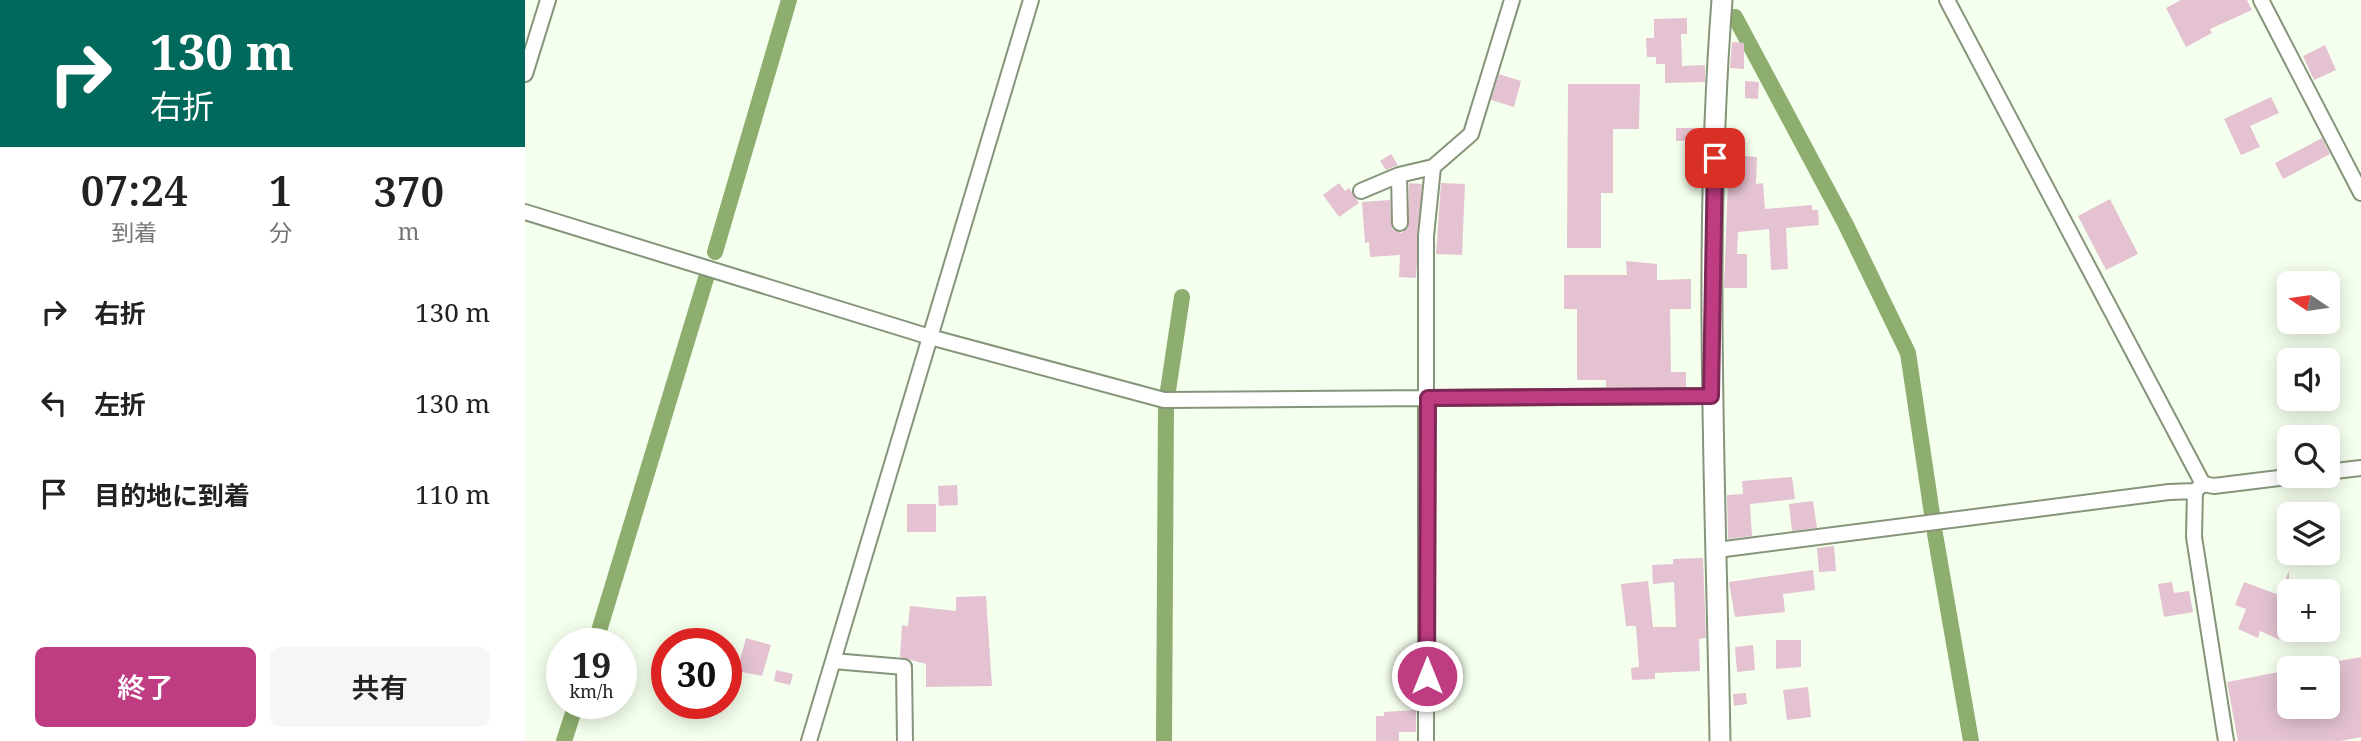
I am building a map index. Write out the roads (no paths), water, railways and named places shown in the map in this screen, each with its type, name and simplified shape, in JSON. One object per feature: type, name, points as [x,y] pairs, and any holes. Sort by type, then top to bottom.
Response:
[{"type":"street","points":[[525,74],[548,0]]},
{"type":"street","points":[[809,741],[1031,0]]},
{"type":"street","points":[[1361,191],[1399,175],[1433,167],[1471,134],[1512,0]]},
{"type":"street","points":[[1720,741],[1711,396],[1716,79],[1722,0]]},
{"type":"street","points":[[1947,0],[2199,488],[2194,537],[2226,741]]},
{"type":"street","points":[[2261,0],[2361,193]]},
{"type":"street","points":[[1426,741],[1426,236],[1433,167]]},
{"type":"street","points":[[1399,175],[1400,223]]},
{"type":"street","points":[[525,212],[930,337],[1164,400],[1711,396]]},
{"type":"street","points":[[2340,470],[2361,468]]},
{"type":"street","points":[[1717,550],[2277,478]]},
{"type":"street","points":[[833,661],[904,667],[905,741]]},
{"type":"waterway","points":[[715,252],[789,0]]},
{"type":"waterway","points":[[1735,17],[1846,225],[1908,353],[1932,514]]},
{"type":"waterway","points":[[600,628],[707,275]]},
{"type":"waterway","points":[[1164,741],[1166,404],[1182,297]]},
{"type":"waterway","points":[[1935,534],[1971,741]]},
{"type":"waterway","points":[[564,741],[571,719]]}]
